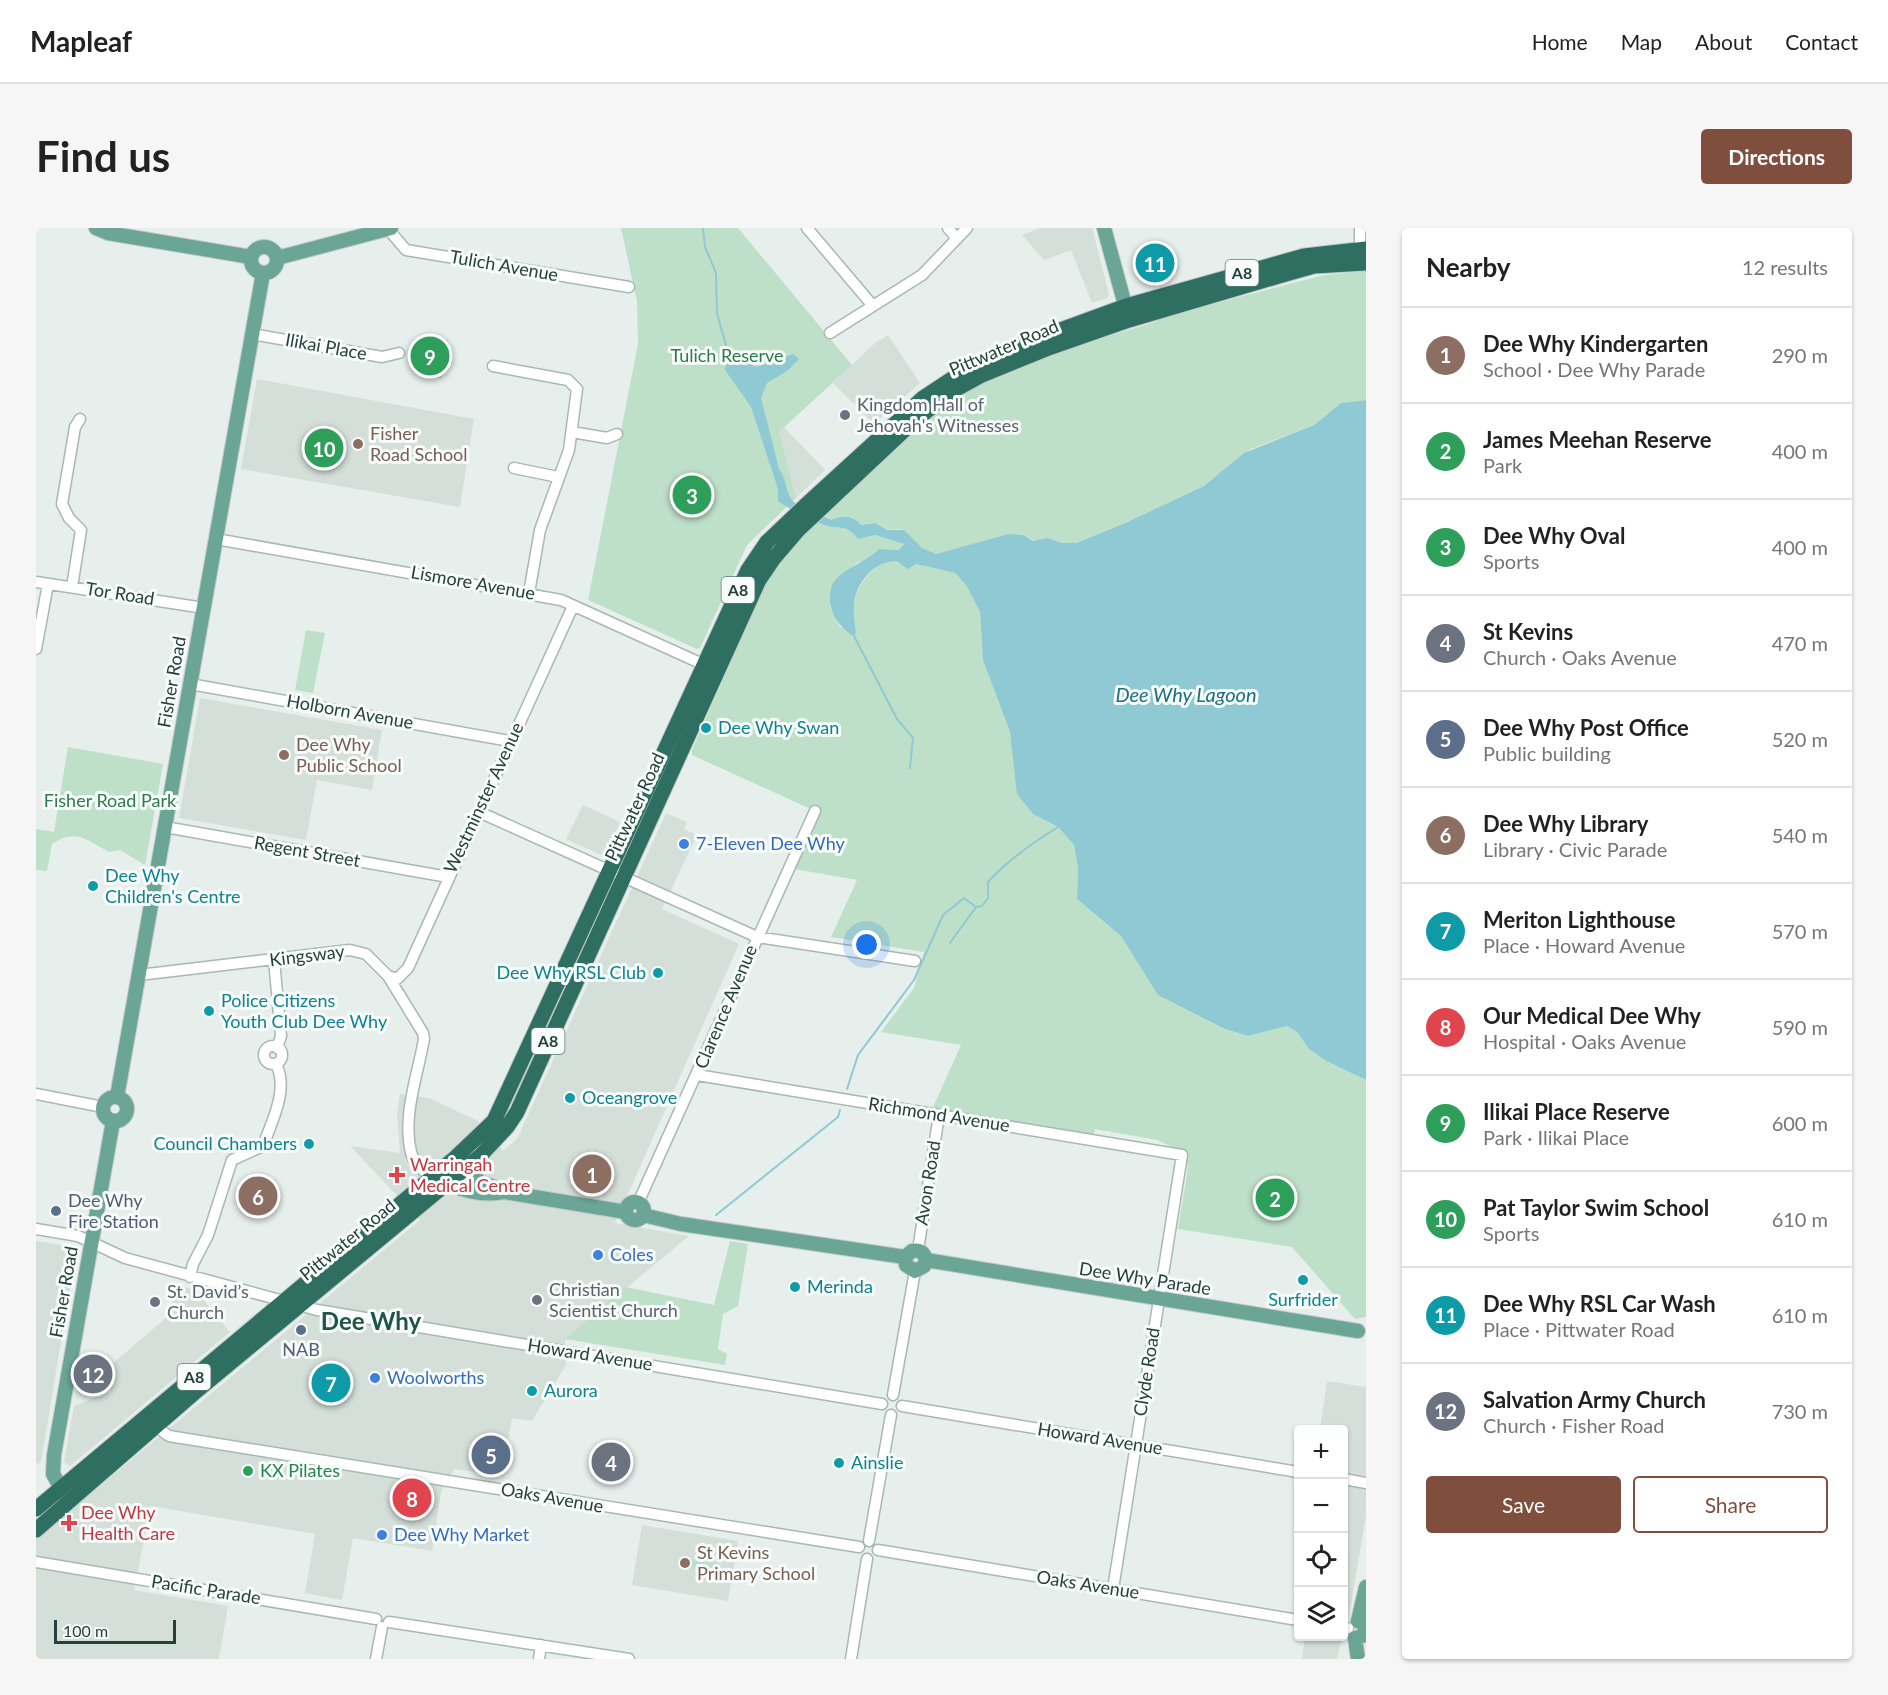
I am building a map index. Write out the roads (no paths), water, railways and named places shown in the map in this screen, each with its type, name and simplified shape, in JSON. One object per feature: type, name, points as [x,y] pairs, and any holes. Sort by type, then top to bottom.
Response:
[{"type":"highway","name":"Pittwater Road","points":[[36,1509],[59,1489],[151,1423],[299,1306],[447,1184],[490,1147],[517,1112],[617,875],[711,668],[791,527],[951,392],[982,375],[1128,313],[1304,256],[1364,254]]},
{"type":"highway","name":"Pittwater Road","points":[[36,1530],[70,1501],[281,1302],[479,1137],[499,1114],[617,875]]},
{"type":"main road","points":[[96,228],[108,233],[251,256]]},
{"type":"main road","points":[[1104,228],[1128,313]]},
{"type":"main road","points":[[277,258],[390,229]]},
{"type":"main road","points":[[265,247],[273,250],[277,258],[275,268],[263,273],[254,269],[251,256],[256,249],[265,247]]},
{"type":"main road","name":"Fisher Road","points":[[117,1097],[263,273]]},
{"type":"main road","points":[[117,1097],[126,1104],[127,1111],[124,1118],[113,1121],[107,1118],[103,1107],[110,1098],[117,1097]]},
{"type":"main road","name":"Fisher Road","points":[[59,1489],[52,1469],[54,1455],[113,1121]]},
{"type":"main road","points":[[474,1161],[474,1176],[478,1181],[504,1192]]},
{"type":"main road","points":[[432,1177],[447,1184],[495,1194],[504,1192]]},
{"type":"main road","name":"Dee Why Parade","points":[[504,1192],[626,1212],[633,1220],[640,1209],[672,1223],[916,1256],[1158,1299],[1364,1331]]},
{"type":"main road","points":[[915,1271],[924,1266],[916,1256]]},
{"type":"main road","points":[[59,1489],[70,1501]]},
{"type":"main road","points":[[1358,1659],[1356,1629],[1366,1587]]},
{"type":"street","points":[[807,228],[873,306]]},
{"type":"street","points":[[948,228],[957,239]]},
{"type":"street","points":[[830,333],[922,275],[967,228]]},
{"type":"street","points":[[1360,228],[1364,254]]},
{"type":"street","name":"Tulich Avenue","points":[[390,229],[406,249],[629,287]]},
{"type":"street","name":"Ilikai Place","points":[[252,334],[382,357],[399,353]]},
{"type":"street","points":[[493,366],[568,380],[578,388],[569,450],[540,530],[529,592]]},
{"type":"street","points":[[72,587],[81,530],[69,518],[62,504],[75,427],[80,419]]},
{"type":"street","points":[[572,432],[607,438],[617,434]]},
{"type":"street","points":[[514,468],[558,477]]},
{"type":"street","name":"Lismore Avenue","points":[[216,539],[529,592],[561,600],[711,668]]},
{"type":"street","name":"Tor Road","points":[[36,582],[204,608]]},
{"type":"street","points":[[36,649],[48,584]]},
{"type":"street","name":"Westminster Avenue","points":[[388,976],[397,979],[408,968],[573,606]]},
{"type":"street","name":"Holborn Avenue","points":[[190,684],[510,741]]},
{"type":"street","name":"Clarence Avenue","points":[[640,1209],[757,937],[815,811]]},
{"type":"street","points":[[479,812],[757,937],[915,961]]},
{"type":"street","name":"Regent Street","points":[[165,827],[448,877]]},
{"type":"street","name":"Kingsway","points":[[140,975],[356,950],[366,954],[388,976],[423,1033],[424,1039],[411,1102],[411,1152],[423,1171],[432,1177]]},
{"type":"street","points":[[190,1276],[208,1235],[232,1160],[263,1146],[280,1094],[279,1070],[276,1064],[281,1058],[277,1048],[281,1036],[274,960]]},
{"type":"street","name":"Richmond Avenue","points":[[697,1076],[1182,1155]]},
{"type":"street","points":[[36,1094],[103,1107]]},
{"type":"street","name":"Avon Road","points":[[916,1256],[939,1115]]},
{"type":"street","name":"Clyde Road","points":[[1113,1589],[1182,1155]]},
{"type":"street","name":"Howard Avenue","points":[[36,1229],[78,1236],[124,1257],[299,1306],[882,1404]]},
{"type":"street","points":[[893,1395],[915,1271]]},
{"type":"street","points":[[893,1395],[900,1399],[902,1406],[897,1413],[891,1415],[885,1412],[882,1404],[887,1396],[893,1395]]},
{"type":"street","name":"Howard Avenue","points":[[902,1406],[1294,1471]]},
{"type":"street","points":[[869,1541],[891,1415]]},
{"type":"street","name":"Oaks Avenue","points":[[151,1423],[169,1436],[859,1547]]},
{"type":"street","points":[[1348,1480],[1366,1483]]},
{"type":"street","points":[[869,1541],[875,1544],[878,1550],[873,1558],[867,1559],[861,1556],[859,1547],[863,1542],[869,1541]]},
{"type":"street","name":"Oaks Avenue","points":[[878,1550],[1294,1619]]},
{"type":"street","points":[[851,1659],[867,1559]]},
{"type":"street","name":"Pacific Parade","points":[[36,1562],[382,1623],[629,1659]]},
{"type":"street","points":[[376,1659],[382,1623]]},
{"type":"street","points":[[539,1659],[541,1645]]},
{"type":"water","name":"Dee Why Lagoon","points":[[728,352],[756,367],[793,354],[799,359],[787,371],[767,383],[761,398],[779,469],[795,503],[831,520],[847,516],[862,525],[875,523],[887,530],[904,530],[922,548],[936,554],[1009,534],[1023,535],[1033,541],[1048,538],[1062,543],[1076,543],[1204,486],[1244,453],[1314,425],[1341,403],[1366,400],[1366,1080],[1326,1061],[1309,1049],[1297,1032],[1287,1026],[1248,1036],[1225,1029],[1158,995],[1121,936],[1077,899],[1078,867],[1074,845],[1058,827],[1033,814],[1017,794],[1010,732],[983,660],[980,612],[966,585],[955,573],[916,564],[907,569],[898,562],[882,564],[868,574],[859,588],[854,604],[856,632],[854,636],[841,626],[831,606],[833,583],[843,573],[879,549],[899,550],[904,544],[875,535],[858,539],[849,530],[819,523],[778,501],[778,489],[751,407],[725,370]]},
{"type":"waterway","points":[[703,228],[705,247],[716,273],[717,313],[728,353]]},
{"type":"waterway","points":[[854,636],[897,719],[913,738],[910,768]]},
{"type":"waterway","points":[[847,1089],[858,1055],[914,980],[943,915],[964,898],[976,907],[982,906],[988,898],[988,882],[1021,852],[1058,827]]},
{"type":"waterway","points":[[950,943],[976,907]]},
{"type":"waterway","points":[[716,1215],[838,1117],[840,1110]]},
{"type":"place","name":"Dee Why RSL Car Wash","points":[[1155,263]]},
{"type":"place","name":"Ilikai Place Reserve","points":[[430,356]]},
{"type":"place","name":"Kingdom Hall of Jehovah's Witnesses","points":[[845,415]]},
{"type":"place","name":"Fisher Road School","points":[[358,444]]},
{"type":"place","name":"Pat Taylor Swim School","points":[[324,448]]},
{"type":"place","name":"Dee Why Oval","points":[[692,495]]},
{"type":"place","name":"Dee Why Swan","points":[[706,728]]},
{"type":"place","name":"Dee Why Public School","points":[[284,755]]},
{"type":"place","name":"7-Eleven Dee Why","points":[[684,844]]},
{"type":"place","name":"Dee Why Children's Centre","points":[[93,886]]},
{"type":"place","name":"Dee Why RSL Club","points":[[658,973]]},
{"type":"place","name":"Police Citizens Youth Club Dee Why","points":[[209,1011]]},
{"type":"place","name":"Oceangrove","points":[[570,1098]]},
{"type":"place","name":"Council Chambers","points":[[309,1144]]},
{"type":"place","name":"Dee Why Kindergarten","points":[[592,1174]]},
{"type":"place","name":"Warringah Medical Centre","points":[[397,1175]]},
{"type":"place","name":"Dee Why Library","points":[[258,1196]]},
{"type":"place","name":"James Meehan Reserve","points":[[1275,1198]]},
{"type":"place","name":"Dee Why Fire Station","points":[[56,1211]]},
{"type":"place","name":"Coles","points":[[598,1255]]},
{"type":"place","name":"Surfrider","points":[[1303,1280]]},
{"type":"place","name":"Merinda","points":[[795,1287]]},
{"type":"place","name":"Christian Scientist Church","points":[[537,1300]]},
{"type":"place","name":"St. David’s Church","points":[[155,1302]]},
{"type":"place","name":"NAB","points":[[301,1330]]},
{"type":"place","name":"Salvation Army Church","points":[[93,1374]]},
{"type":"place","name":"Woolworths","points":[[375,1378]]},
{"type":"place","name":"Meriton Lighthouse","points":[[331,1383]]},
{"type":"place","name":"Aurora","points":[[532,1391]]},
{"type":"place","name":"Dee Why Post Office","points":[[491,1455]]},
{"type":"place","name":"St Kevins","points":[[611,1462]]},
{"type":"place","name":"Ainslie","points":[[839,1463]]},
{"type":"place","name":"KX Pilates","points":[[248,1471]]},
{"type":"place","name":"Our Medical Dee Why","points":[[412,1498]]},
{"type":"place","name":"Dee Why Health Care","points":[[69,1523]]},
{"type":"place","name":"Dee Why Market","points":[[382,1535]]},
{"type":"place","name":"St Kevins Primary School","points":[[685,1563]]},
{"type":"district","name":"Dee Why","points":[[371,1322]]},
{"type":"park label","name":"Tulich Reserve","points":[[727,356]]},
{"type":"park label","name":"Fisher Road Park","points":[[110,801]]}]
